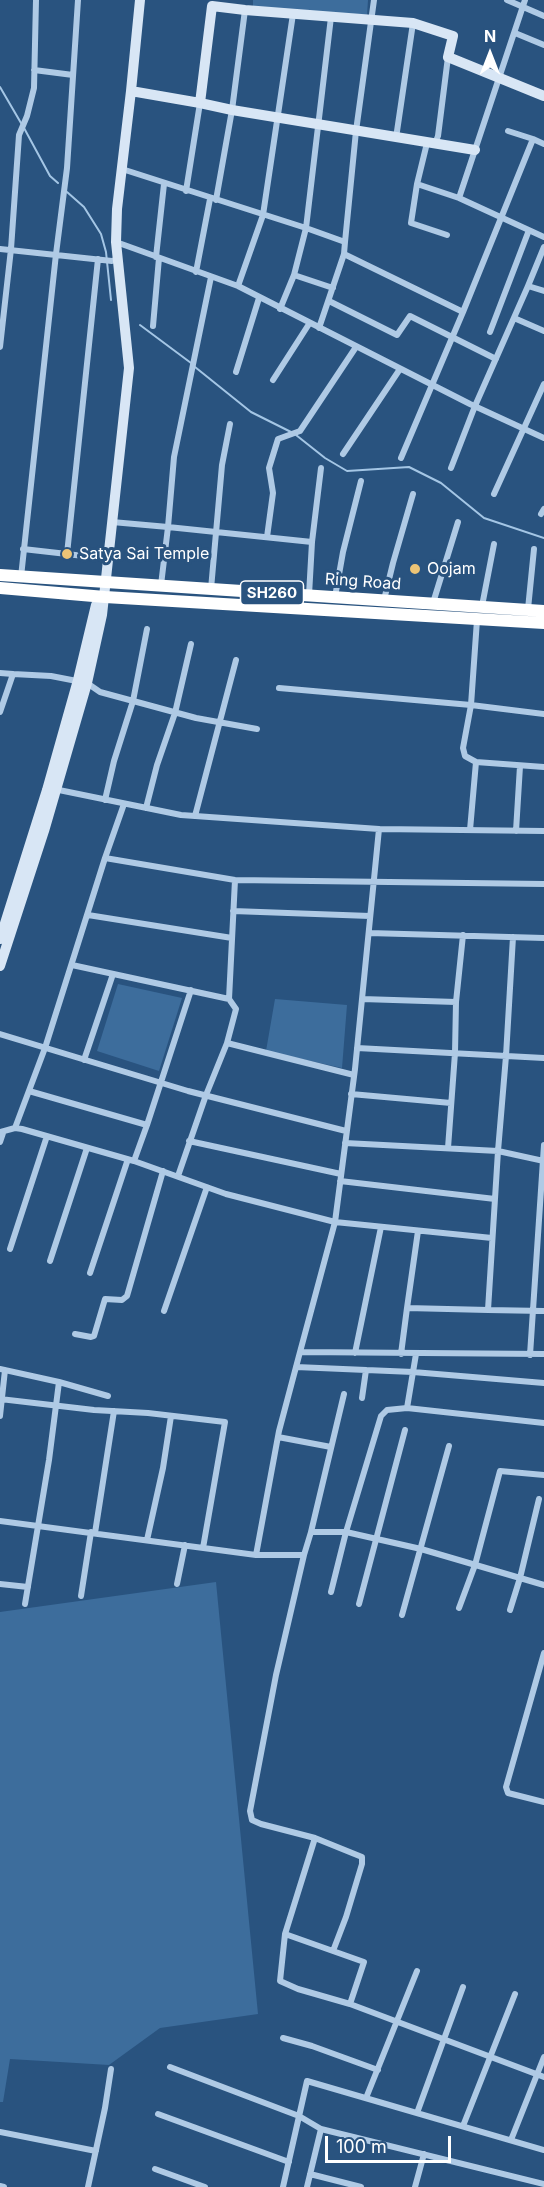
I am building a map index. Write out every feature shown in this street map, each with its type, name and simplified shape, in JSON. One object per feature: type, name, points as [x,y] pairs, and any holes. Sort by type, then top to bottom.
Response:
[{"type":"highway","name":"Ring Road","points":[[0,575],[544,611]]},
{"type":"highway","name":"Ring Road","points":[[0,588],[544,623]]},
{"type":"street","points":[[0,347],[19,135],[27,116],[34,88],[36,0]]},
{"type":"street","points":[[21,577],[67,168],[78,0]]},
{"type":"street","points":[[105,558],[112,522],[129,368],[115,260],[109,241],[110,209],[132,0]]},
{"type":"street","points":[[0,939],[52,789],[99,614],[122,368],[115,260],[117,209],[140,0]]},
{"type":"street","points":[[319,328],[344,254],[356,131],[374,0]]},
{"type":"street","points":[[507,0],[524,4],[544,16]]},
{"type":"street","points":[[186,191],[200,103],[212,3],[245,10],[413,23],[453,36],[448,57],[438,136],[436,141],[428,143]]},
{"type":"street","points":[[459,198],[524,4]]},
{"type":"street","points":[[196,272],[232,110],[245,10]]},
{"type":"street","points":[[238,286],[263,215],[294,14]]},
{"type":"street","points":[[280,309],[294,275],[306,228],[332,17]]},
{"type":"street","points":[[396,138],[413,23]]},
{"type":"street","points":[[515,33],[544,45]]},
{"type":"street","points":[[448,57],[544,96]]},
{"type":"street","points":[[34,70],[73,75]]},
{"type":"street","points":[[131,91],[318,125],[475,150]]},
{"type":"street","points":[[508,131],[544,144]]},
{"type":"street","points":[[401,458],[433,386],[533,139]]},
{"type":"street","points":[[428,143],[417,184],[411,224],[447,236]]},
{"type":"street","points":[[122,169],[345,242]]},
{"type":"street","points":[[153,326],[164,184]]},
{"type":"street","points":[[417,184],[459,198],[544,237]]},
{"type":"street","points":[[490,332],[530,230]]},
{"type":"street","points":[[116,242],[238,286],[433,386],[544,438]]},
{"type":"street","points":[[451,468],[475,406],[544,247]]},
{"type":"street","points":[[0,249],[115,260]]},
{"type":"street","points":[[344,254],[463,312]]},
{"type":"street","points":[[68,554],[98,259]]},
{"type":"street","points":[[294,275],[333,288]]},
{"type":"street","points":[[161,586],[174,457],[211,277]]},
{"type":"street","points":[[528,286],[544,291]]},
{"type":"street","points":[[236,372],[259,298]]},
{"type":"street","points":[[329,301],[397,335],[410,316],[496,359]]},
{"type":"street","points":[[514,318],[544,331]]},
{"type":"street","points":[[273,380],[309,324]]},
{"type":"street","points":[[267,537],[273,493],[268,468],[278,439],[289,437],[300,431],[356,347]]},
{"type":"street","points":[[343,454],[400,369]]},
{"type":"street","points":[[494,494],[544,384]]},
{"type":"street","points":[[211,589],[222,465],[230,424]]},
{"type":"street","points":[[309,595],[312,542],[321,468]]},
{"type":"street","points":[[335,597],[343,552],[361,481]]},
{"type":"street","points":[[384,600],[413,494]]},
{"type":"street","points":[[112,522],[312,542]]},
{"type":"street","points":[[433,604],[458,522]]},
{"type":"street","points":[[482,607],[494,544]]},
{"type":"street","points":[[23,549],[105,558]]},
{"type":"street","points":[[528,610],[534,549]]},
{"type":"street","points":[[477,620],[471,705],[463,748],[465,756],[476,762],[544,767]]},
{"type":"street","points":[[105,800],[114,761],[133,701],[147,629]]},
{"type":"street","points":[[146,808],[157,765],[175,712],[191,644]]},
{"type":"street","points":[[195,816],[236,660]]},
{"type":"street","points":[[0,673],[51,676],[82,681],[100,692],[175,712],[257,729]]},
{"type":"street","points":[[0,712],[13,674]]},
{"type":"street","points":[[279,688],[471,705],[544,714]]},
{"type":"street","points":[[470,830],[476,762]]},
{"type":"street","points":[[516,831],[520,766]]},
{"type":"street","points":[[52,789],[195,816],[379,829],[544,831]]},
{"type":"street","points":[[15,1128],[45,1048],[124,804]]},
{"type":"street","points":[[255,1555],[278,1437],[335,1222],[354,1075],[379,829]]},
{"type":"street","points":[[105,858],[235,880],[544,884]]},
{"type":"street","points":[[178,1176],[206,1095],[228,1043],[236,1009],[230,999],[235,880]]},
{"type":"street","points":[[233,911],[370,916]]},
{"type":"street","points":[[88,915],[232,938]]},
{"type":"street","points":[[0,966],[8,917]]},
{"type":"street","points":[[369,933],[544,938]]},
{"type":"street","points":[[448,1148],[456,1002],[463,935]]},
{"type":"street","points":[[488,1310],[498,1150],[507,1056],[513,937]]},
{"type":"street","points":[[72,965],[230,999]]},
{"type":"street","points":[[84,1060],[113,974]]},
{"type":"street","points":[[90,1273],[131,1160],[147,1125],[191,990]]},
{"type":"street","points":[[362,999],[456,1002]]},
{"type":"street","points":[[0,1034],[161,1083],[346,1131]]},
{"type":"street","points":[[228,1043],[354,1075]]},
{"type":"street","points":[[357,1048],[544,1058]]},
{"type":"street","points":[[29,1091],[147,1125]]},
{"type":"street","points":[[351,1094],[451,1103]]},
{"type":"street","points":[[0,1142],[1,1132],[15,1128],[131,1160],[226,1194],[335,1222],[492,1238]]},
{"type":"street","points":[[10,1249],[47,1136]]},
{"type":"street","points":[[189,1141],[340,1178],[495,1199]]},
{"type":"street","points":[[345,1143],[498,1150],[543,1161]]},
{"type":"street","points":[[530,1354],[544,1145]]},
{"type":"street","points":[[50,1261],[87,1148]]},
{"type":"street","points":[[75,1334],[94,1336],[105,1299],[122,1300],[127,1296],[164,1171]]},
{"type":"street","points":[[164,1311],[207,1187]]},
{"type":"street","points":[[355,1353],[381,1227]]},
{"type":"street","points":[[401,1354],[418,1230]]},
{"type":"street","points":[[406,1308],[544,1311]]},
{"type":"street","points":[[300,1352],[544,1354]]},
{"type":"street","points":[[407,1408],[416,1354]]},
{"type":"street","points":[[296,1367],[413,1372],[544,1383]]},
{"type":"street","points":[[0,1416],[3,1370],[59,1382],[108,1396]]},
{"type":"street","points":[[362,1398],[366,1370]]},
{"type":"street","points":[[25,1604],[49,1460],[59,1382]]},
{"type":"street","points":[[333,1951],[346,1917],[362,1864],[362,1857],[315,1838],[261,1824],[252,1820],[250,1811],[276,1674],[344,1394]]},
{"type":"street","points":[[2,1400],[225,1422],[203,1548]]},
{"type":"street","points":[[331,1592],[346,1532],[381,1416],[387,1410],[407,1408],[544,1423]]},
{"type":"street","points":[[81,1596],[114,1411]]},
{"type":"street","points":[[147,1540],[163,1468],[171,1416]]},
{"type":"street","points":[[359,1604],[405,1430]]},
{"type":"street","points":[[278,1437],[331,1447]]},
{"type":"street","points":[[402,1615],[449,1446]]},
{"type":"street","points":[[459,1608],[475,1565],[500,1471],[544,1475]]},
{"type":"street","points":[[510,1610],[539,1499]]},
{"type":"street","points":[[0,1521],[255,1555],[304,1555]]},
{"type":"street","points":[[311,1532],[346,1532],[420,1549],[544,1585]]},
{"type":"street","points":[[177,1584],[185,1545]]},
{"type":"street","points":[[0,1584],[27,1587]]},
{"type":"street","points":[[544,1653],[506,1787],[508,1793],[544,1802]]},
{"type":"street","points":[[315,1838],[285,1934],[280,1981],[298,1989],[350,2004],[541,2076]]},
{"type":"street","points":[[285,1934],[364,1962],[350,2004]]},
{"type":"street","points":[[366,2098],[417,1971]]},
{"type":"street","points":[[417,2113],[463,1987]]},
{"type":"street","points":[[463,2126],[515,1994]]},
{"type":"street","points":[[283,2038],[378,2070]]},
{"type":"street","points":[[512,2140],[541,2076],[544,2057]]},
{"type":"street","points":[[170,2067],[299,2116],[321,2129],[544,2184]]},
{"type":"street","points":[[88,2187],[111,2069]]},
{"type":"street","points":[[283,2187],[307,2081],[544,2150]]},
{"type":"street","points":[[158,2114],[289,2162]]},
{"type":"street","points":[[307,2187],[321,2129]]},
{"type":"street","points":[[0,2132],[96,2151]]},
{"type":"street","points":[[415,2187],[424,2154]]},
{"type":"street","points":[[155,2169],[205,2187]]},
{"type":"street","points":[[310,2174],[361,2187]]},
{"type":"street","points":[[0,2186],[4,2187]]},
{"type":"shaded area","points":[[253,0],[368,0],[367,15],[253,7]]},
{"type":"shaded area","points":[[118,984],[182,998],[159,1071],[97,1051]]},
{"type":"shaded area","points":[[275,999],[347,1005],[342,1068],[266,1051]]},
{"type":"shaded area","points":[[216,1582],[258,2014],[160,2028],[109,2065],[10,2059],[3,2102],[0,2102],[0,1612]]},
{"type":"waterway","points":[[0,87],[21,123]]},
{"type":"waterway","points":[[24,128],[50,176],[58,183]]},
{"type":"waterway","points":[[67,192],[84,207],[101,234],[106,252],[111,300]]},
{"type":"waterway","points":[[140,325],[191,363]]},
{"type":"waterway","points":[[195,367],[251,412],[291,432]]},
{"type":"waterway","points":[[296,435],[325,458],[347,471],[409,467],[441,483],[484,518],[544,538]]},
{"type":"place","name":"Satya Sai Temple","points":[[67,554]]},
{"type":"place","name":"Oojam","points":[[415,569]]}]
